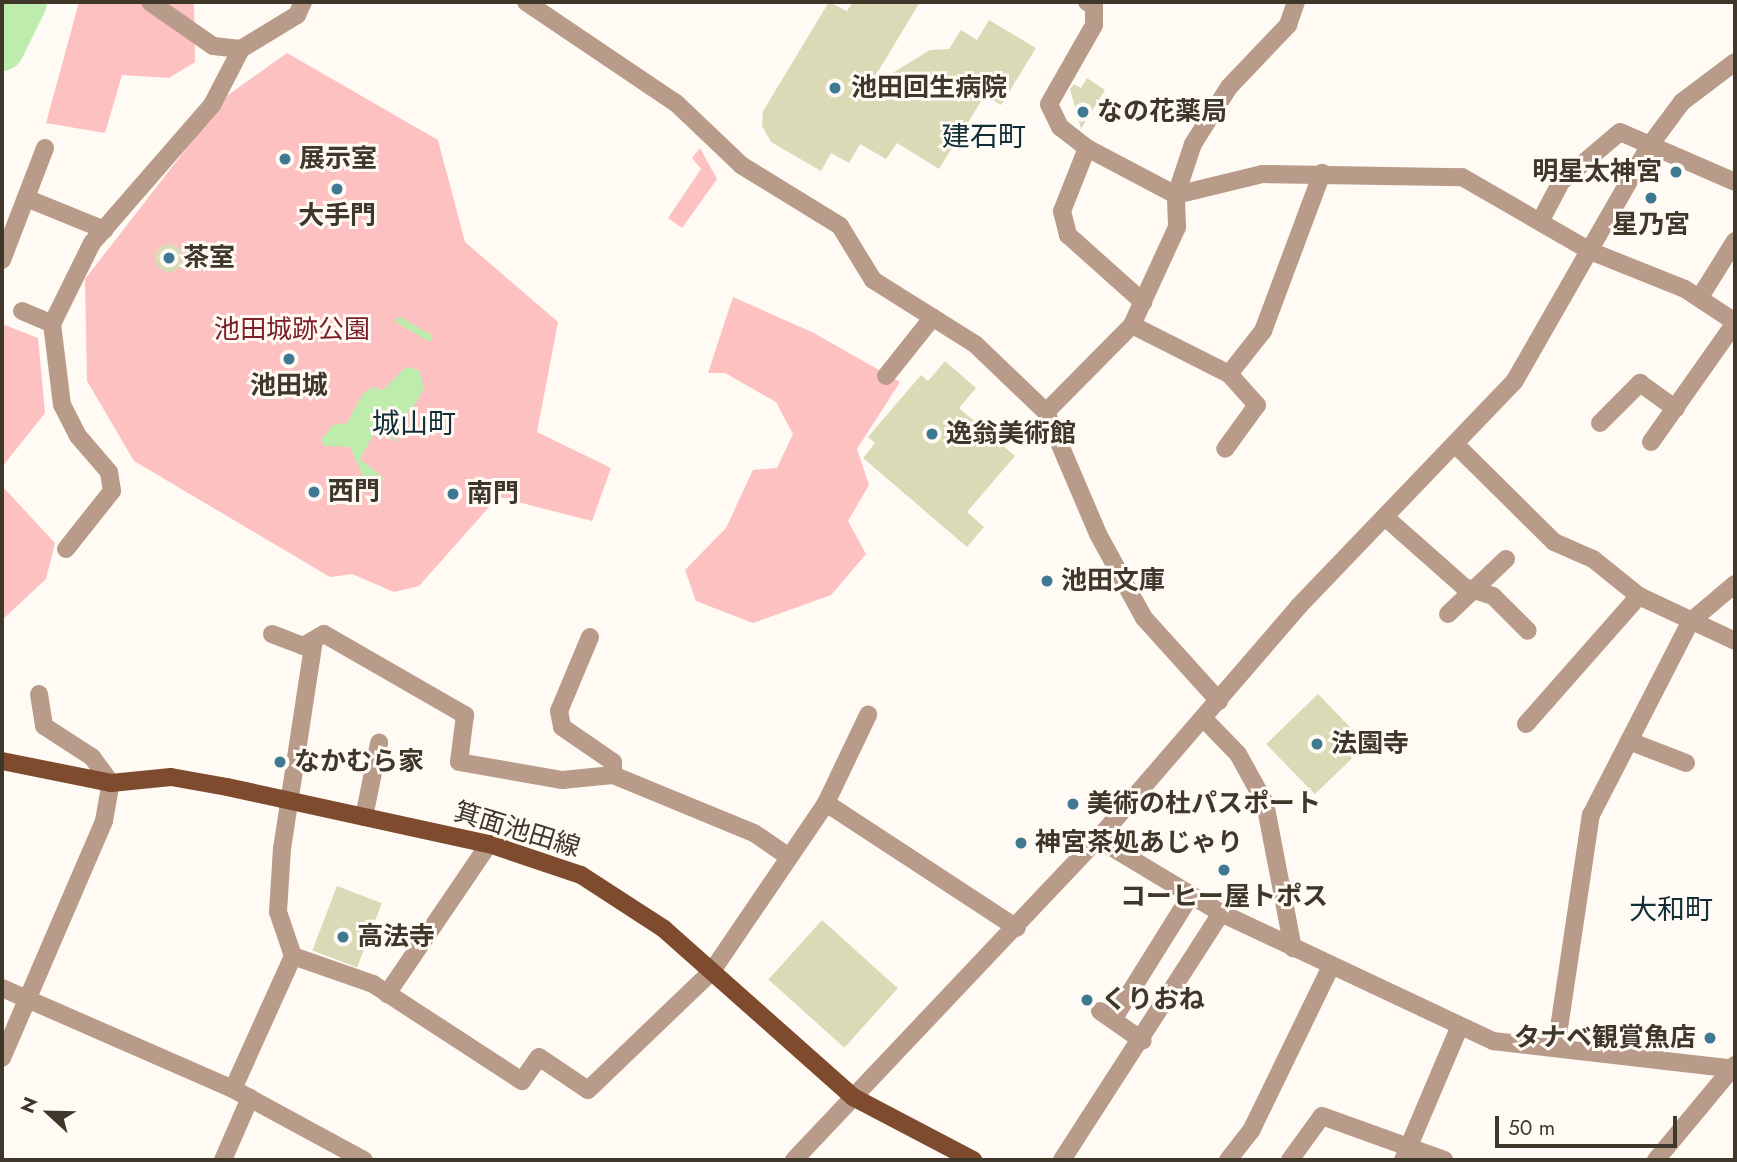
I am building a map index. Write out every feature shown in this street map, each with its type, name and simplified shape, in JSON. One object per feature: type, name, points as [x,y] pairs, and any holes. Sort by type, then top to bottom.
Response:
[{"type":"main road","name":"箕面池田線","points":[[2,761],[110,783],[171,777],[489,844],[581,875],[664,929],[853,1097],[973,1160]]},
{"type":"street","points":[[150,2],[213,46],[241,49]]},
{"type":"street","points":[[66,549],[112,491],[109,472],[78,436],[62,405],[52,324],[104,230],[142,179],[212,105],[241,49],[297,15],[303,2]]},
{"type":"street","points":[[526,2],[676,103],[741,165],[840,226],[873,280],[975,344],[1046,412],[1098,534],[1144,618],[1219,701]]},
{"type":"street","points":[[1087,2],[1094,7],[1094,24],[1049,104],[1060,127],[1087,148],[1176,195],[1262,174],[1462,177],[1542,218],[1590,251],[1700,297],[1735,322],[1651,442]]},
{"type":"street","points":[[1046,412],[1132,325],[1177,227],[1176,195],[1193,144],[1229,87],[1287,25],[1296,2]]},
{"type":"street","points":[[794,1160],[1017,928],[1385,517],[1514,382],[1650,145],[1682,102],[1735,62]]},
{"type":"street","points":[[1542,218],[1561,182],[1620,132],[1735,182]]},
{"type":"street","points":[[2,260],[45,148]]},
{"type":"street","points":[[1087,148],[1062,211],[1068,235],[1143,302]]},
{"type":"street","points":[[1229,374],[1263,331],[1322,173]]},
{"type":"street","points":[[26,198],[104,230]]},
{"type":"street","points":[[1700,297],[1735,241]]},
{"type":"street","points":[[22,311],[52,324]]},
{"type":"street","points":[[886,376],[933,317]]},
{"type":"street","points":[[1132,325],[1229,374],[1257,405],[1225,449]]},
{"type":"street","points":[[1600,423],[1640,383],[1676,409]]},
{"type":"street","points":[[1455,444],[1554,542],[1593,559],[1639,596],[1735,641]]},
{"type":"street","points":[[1385,517],[1476,592],[1493,596],[1528,631]]},
{"type":"street","points":[[1448,614],[1476,592],[1506,559]]},
{"type":"street","points":[[1556,1048],[1591,815],[1690,622],[1735,584]]},
{"type":"street","points":[[1526,724],[1639,596]]},
{"type":"street","points":[[272,634],[303,646],[324,634],[465,715],[459,762],[562,780],[614,775],[754,833],[789,857]]},
{"type":"street","points":[[590,637],[559,711],[562,727],[613,762],[614,775]]},
{"type":"street","points":[[233,1089],[293,956],[278,912],[314,641]]},
{"type":"street","points":[[2,1058],[30,1000],[103,821],[110,783],[92,757],[44,726],[39,694]]},
{"type":"street","points":[[293,956],[387,994],[522,1081],[539,1057],[588,1090],[712,971],[826,803],[868,715]]},
{"type":"street","points":[[1205,720],[1238,754],[1265,803],[1293,948]]},
{"type":"street","points":[[1629,741],[1686,763]]},
{"type":"street","points":[[364,817],[379,743]]},
{"type":"street","points":[[826,803],[1017,928]]},
{"type":"street","points":[[1098,839],[1221,913],[1459,1028],[1493,1041],[1735,1067]]},
{"type":"street","points":[[387,994],[489,844]]},
{"type":"street","points":[[1143,1041],[1107,1014],[1191,895]]},
{"type":"street","points":[[1062,1160],[1143,1041],[1221,913]]},
{"type":"street","points":[[1228,1160],[1251,1131],[1331,966]]},
{"type":"street","points":[[2,988],[233,1089],[364,1160]]},
{"type":"street","points":[[1405,1155],[1459,1028]]},
{"type":"street","points":[[1656,1160],[1735,1067]]},
{"type":"street","points":[[223,1160],[250,1098]]},
{"type":"street","points":[[1290,1160],[1322,1116],[1405,1155],[1444,1160]]},
{"type":"green space","points":[[79,2],[194,2],[195,62],[169,78],[122,75],[105,133],[46,123]]},
{"type":"green space","name":"池田城跡公園","points":[[287,53],[438,140],[465,242],[558,322],[537,432],[611,468],[592,521],[498,497],[419,586],[394,592],[352,574],[330,577],[134,461],[87,381],[85,279],[228,95]]},
{"type":"green space","points":[[700,148],[717,179],[682,228],[668,218],[701,169],[692,158]]},
{"type":"green space","points":[[733,297],[814,333],[900,382],[857,449],[869,485],[848,521],[866,554],[831,595],[753,623],[696,601],[685,570],[726,528],[753,470],[777,468],[793,434],[776,402],[725,373],[708,373]]},
{"type":"green space","points":[[2,324],[38,338],[45,413],[2,467]]},
{"type":"green space","points":[[2,486],[55,543],[46,579],[2,620]]},
{"type":"shaded area","points":[[406,367],[419,370],[424,388],[413,408],[383,433],[405,443],[374,434],[360,459],[385,479],[369,490],[350,447],[325,446],[321,440],[333,425],[347,423],[363,393],[373,387],[383,390]]},
{"type":"building","points":[[829,2],[847,11],[853,2],[920,2],[868,88],[930,50],[949,49],[961,30],[977,40],[989,20],[1036,48],[1001,105],[985,95],[939,169],[897,143],[886,159],[860,144],[849,163],[831,153],[821,171],[771,142],[762,126],[763,111]]},
{"type":"building","name":"なの花薬局","points":[[1087,78],[1105,90],[1081,129],[1070,89],[1074,84],[1081,88]]},
{"type":"building","name":"茶室","points":[[169,244],[179,248],[183,258],[179,268],[169,272],[159,268],[155,258],[159,248]]},
{"type":"building","name":"逸翁美術館","points":[[945,361],[976,388],[959,408],[1015,456],[967,512],[984,527],[967,547],[863,458],[875,443],[868,437],[921,375],[928,381]]},
{"type":"building","name":"法園寺","points":[[1318,694],[1367,744],[1315,794],[1266,744]]},
{"type":"building","name":"高法寺","points":[[337,886],[382,903],[357,968],[312,950]]},
{"type":"building","points":[[822,920],[898,988],[844,1048],[768,979]]},
{"type":"waterway","points":[[2,49],[25,2]]},
{"type":"waterway","points":[[399,320],[428,337]]},
{"type":"place","name":"池田回生病院","points":[[835,88]]},
{"type":"place","name":"なの花薬局","points":[[1083,112]]},
{"type":"place","name":"展示室","points":[[285,159]]},
{"type":"place","name":"明星太神宮","points":[[1676,172]]},
{"type":"place","name":"大手門","points":[[337,189]]},
{"type":"place","name":"星乃宮","points":[[1651,198]]},
{"type":"place","name":"茶室","points":[[169,258]]},
{"type":"place","name":"池田城","points":[[289,359]]},
{"type":"place","name":"逸翁美術館","points":[[932,434]]},
{"type":"place","name":"西門","points":[[314,492]]},
{"type":"place","name":"南門","points":[[453,494]]},
{"type":"place","name":"池田文庫","points":[[1047,581]]},
{"type":"place","name":"法園寺","points":[[1317,744]]},
{"type":"place","name":"なかむら家","points":[[280,762]]},
{"type":"place","name":"美術の杜パスポート","points":[[1073,804]]},
{"type":"place","name":"神宮茶処あじゃり","points":[[1021,843]]},
{"type":"place","name":"コーヒー屋トポス","points":[[1224,870]]},
{"type":"place","name":"高法寺","points":[[343,937]]},
{"type":"place","name":"くりおね","points":[[1087,1000]]},
{"type":"place","name":"タナベ観賞魚店","points":[[1710,1038]]},
{"type":"district","name":"建石町","points":[[984,137]]},
{"type":"district","name":"城山町","points":[[414,424]]},
{"type":"district","name":"大和町","points":[[1671,910]]}]
